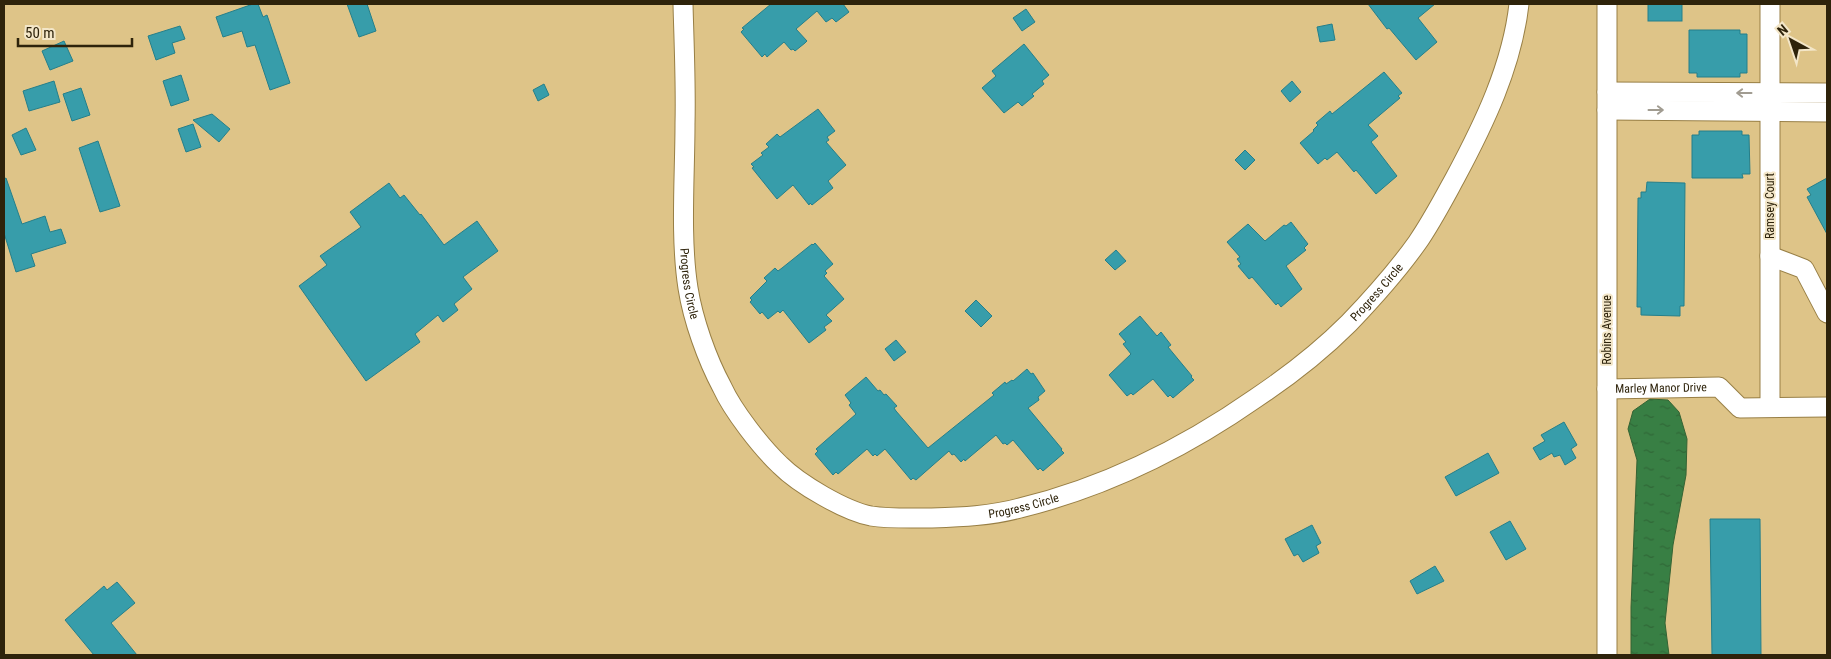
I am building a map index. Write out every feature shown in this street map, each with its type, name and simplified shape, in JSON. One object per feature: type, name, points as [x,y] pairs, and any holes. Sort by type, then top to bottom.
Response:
[{"type":"street","name":"Progress Circle","points":[[683,4],[686,119],[685,257],[688,290],[694,316],[721,387],[734,409],[781,466],[806,485],[840,504],[869,515],[904,518],[962,517],[1017,509],[1104,483],[1143,466],[1223,421],[1283,380],[1347,324],[1386,282],[1417,243],[1445,197],[1478,135],[1500,80],[1516,32],[1519,4]]},
{"type":"street","name":"Robins Avenue","points":[[1607,4],[1607,655]]},
{"type":"street","name":"Ramsey Court","points":[[1770,4],[1770,408]]},
{"type":"street","points":[[1607,101],[1770,102],[1827,93]]},
{"type":"street","points":[[1770,102],[1827,112]]},
{"type":"street","points":[[1770,256],[1804,269],[1827,313]]},
{"type":"street","name":"Marley Manor Drive","points":[[1607,389],[1719,387],[1740,408],[1827,407]]},
{"type":"water","points":[[1650,399],[1668,400],[1679,412],[1687,439],[1686,475],[1673,545],[1665,623],[1669,655],[1631,655],[1637,460],[1628,429],[1633,411]]},
{"type":"building","points":[[258,4],[263,17],[267,15],[290,83],[270,90],[255,45],[247,47],[242,31],[223,37],[216,17]]},
{"type":"building","points":[[347,4],[367,4],[376,31],[359,37]]},
{"type":"building","points":[[771,4],[843,4],[849,12],[836,22],[832,18],[826,22],[817,11],[796,29],[807,41],[805,43],[795,51],[791,50],[784,42],[767,57],[765,54],[762,57],[741,32],[744,29],[742,28]]},
{"type":"building","points":[[1368,4],[1435,4],[1418,18],[1437,42],[1416,60],[1389,28],[1387,29]]},
{"type":"building","points":[[1648,4],[1682,4],[1682,21],[1648,21]]},
{"type":"building","points":[[1026,9],[1035,22],[1022,31],[1013,18]]},
{"type":"building","points":[[1332,24],[1335,40],[1320,42],[1317,27]]},
{"type":"building","points":[[180,26],[185,39],[172,43],[175,53],[156,60],[148,36]]},
{"type":"building","points":[[1689,30],[1740,30],[1740,34],[1747,34],[1747,73],[1740,73],[1740,77],[1697,77],[1697,73],[1689,73]]},
{"type":"building","points":[[64,41],[73,61],[50,70],[42,51]]},
{"type":"building","points":[[1024,44],[1049,75],[1042,81],[1044,84],[1032,94],[1034,96],[1022,106],[1018,102],[1004,113],[982,88],[996,76],[992,71]]},
{"type":"building","points":[[1384,72],[1402,93],[1398,96],[1400,98],[1368,125],[1378,136],[1371,142],[1397,176],[1376,194],[1356,170],[1354,172],[1337,152],[1318,164],[1300,143],[1314,131],[1318,125],[1316,123],[1330,111],[1332,114]]},
{"type":"building","points":[[181,75],[189,100],[171,106],[163,81]]},
{"type":"building","points":[[54,81],[60,102],[29,111],[23,91]]},
{"type":"building","points":[[1292,81],[1301,92],[1290,102],[1281,91]]},
{"type":"building","points":[[544,84],[549,95],[538,101],[533,90]]},
{"type":"building","points":[[81,88],[90,115],[72,121],[63,94]]},
{"type":"building","points":[[818,109],[835,131],[827,137],[829,140],[826,142],[846,165],[828,181],[833,188],[812,205],[810,203],[809,205],[793,185],[777,199],[752,168],[754,167],[751,164],[763,155],[761,153],[769,147],[766,144],[777,134],[780,137]]},
{"type":"building","points":[[212,114],[230,129],[219,142],[193,120]]},
{"type":"building","points":[[193,124],[201,147],[186,152],[178,129]]},
{"type":"building","points":[[26,128],[36,150],[21,155],[12,135]]},
{"type":"building","points":[[1699,131],[1742,131],[1742,135],[1749,135],[1750,174],[1742,174],[1743,178],[1692,178],[1692,135],[1699,135]]},
{"type":"building","points":[[98,141],[120,206],[100,212],[79,148]]},
{"type":"building","points":[[1245,150],[1255,160],[1245,170],[1235,160]]},
{"type":"building","points":[[6,178],[22,224],[45,216],[50,232],[61,229],[66,243],[31,254],[35,266],[16,272],[4,233],[4,179]]},
{"type":"building","points":[[1827,178],[1827,234],[1807,197],[1811,195],[1807,189]]},
{"type":"building","points":[[1647,182],[1685,183],[1684,306],[1680,306],[1680,316],[1641,315],[1641,307],[1637,307],[1638,198],[1641,198],[1641,192],[1646,192]]},
{"type":"building","points":[[389,183],[400,198],[404,195],[421,214],[444,245],[477,221],[498,251],[463,277],[472,289],[454,304],[458,310],[443,322],[438,315],[415,334],[420,342],[366,381],[299,286],[327,265],[320,256],[361,227],[350,212]]},
{"type":"building","points":[[1291,222],[1308,244],[1304,248],[1306,250],[1286,266],[1302,289],[1281,307],[1278,303],[1276,305],[1252,277],[1249,279],[1238,266],[1241,264],[1237,259],[1240,257],[1227,242],[1248,224],[1265,241],[1284,225],[1286,226]]},
{"type":"building","points":[[815,243],[833,264],[825,271],[827,273],[824,276],[844,299],[826,315],[832,321],[824,327],[826,330],[809,343],[783,310],[780,313],[778,311],[768,319],[762,312],[760,314],[750,302],[752,300],[750,298],[767,281],[764,278],[775,268],[778,271]]},
{"type":"building","points":[[1116,250],[1126,261],[1115,270],[1105,260]]},
{"type":"building","points":[[976,300],[992,316],[981,327],[965,311]]},
{"type":"building","points":[[1140,316],[1157,336],[1161,332],[1171,345],[1168,347],[1194,380],[1173,398],[1170,395],[1168,397],[1153,379],[1133,395],[1131,393],[1127,396],[1109,375],[1131,354],[1123,344],[1126,342],[1119,334]]},
{"type":"building","points":[[896,340],[906,352],[894,361],[885,349]]},
{"type":"building","points":[[1027,369],[1031,374],[1033,373],[1045,391],[1038,397],[1039,400],[1028,408],[1064,453],[1043,471],[1040,468],[1038,470],[1013,440],[1007,445],[1003,444],[996,435],[965,461],[964,459],[961,462],[949,451],[916,480],[913,478],[911,480],[885,449],[877,456],[875,454],[873,456],[867,449],[838,474],[836,472],[833,475],[815,454],[818,451],[816,449],[856,414],[849,405],[851,403],[845,395],[866,377],[878,391],[880,390],[884,395],[886,394],[897,406],[894,408],[896,411],[928,448],[994,395],[992,393],[1005,382],[1006,384],[1013,381]]},
{"type":"building","points":[[1564,422],[1577,445],[1571,449],[1576,458],[1565,465],[1560,455],[1554,457],[1552,453],[1540,460],[1533,448],[1545,441],[1541,435]]},
{"type":"building","points":[[1488,453],[1499,473],[1456,496],[1445,477]]},
{"type":"building","points":[[1710,519],[1760,519],[1761,655],[1712,655]]},
{"type":"building","points":[[1510,521],[1526,549],[1506,560],[1490,532]]},
{"type":"building","points":[[1312,525],[1321,543],[1316,546],[1319,553],[1303,562],[1298,554],[1294,556],[1285,539]]},
{"type":"building","points":[[1435,566],[1444,581],[1417,594],[1410,581]]},
{"type":"building","points":[[117,582],[135,603],[111,623],[137,655],[94,655],[65,620],[104,586],[107,590]]}]
